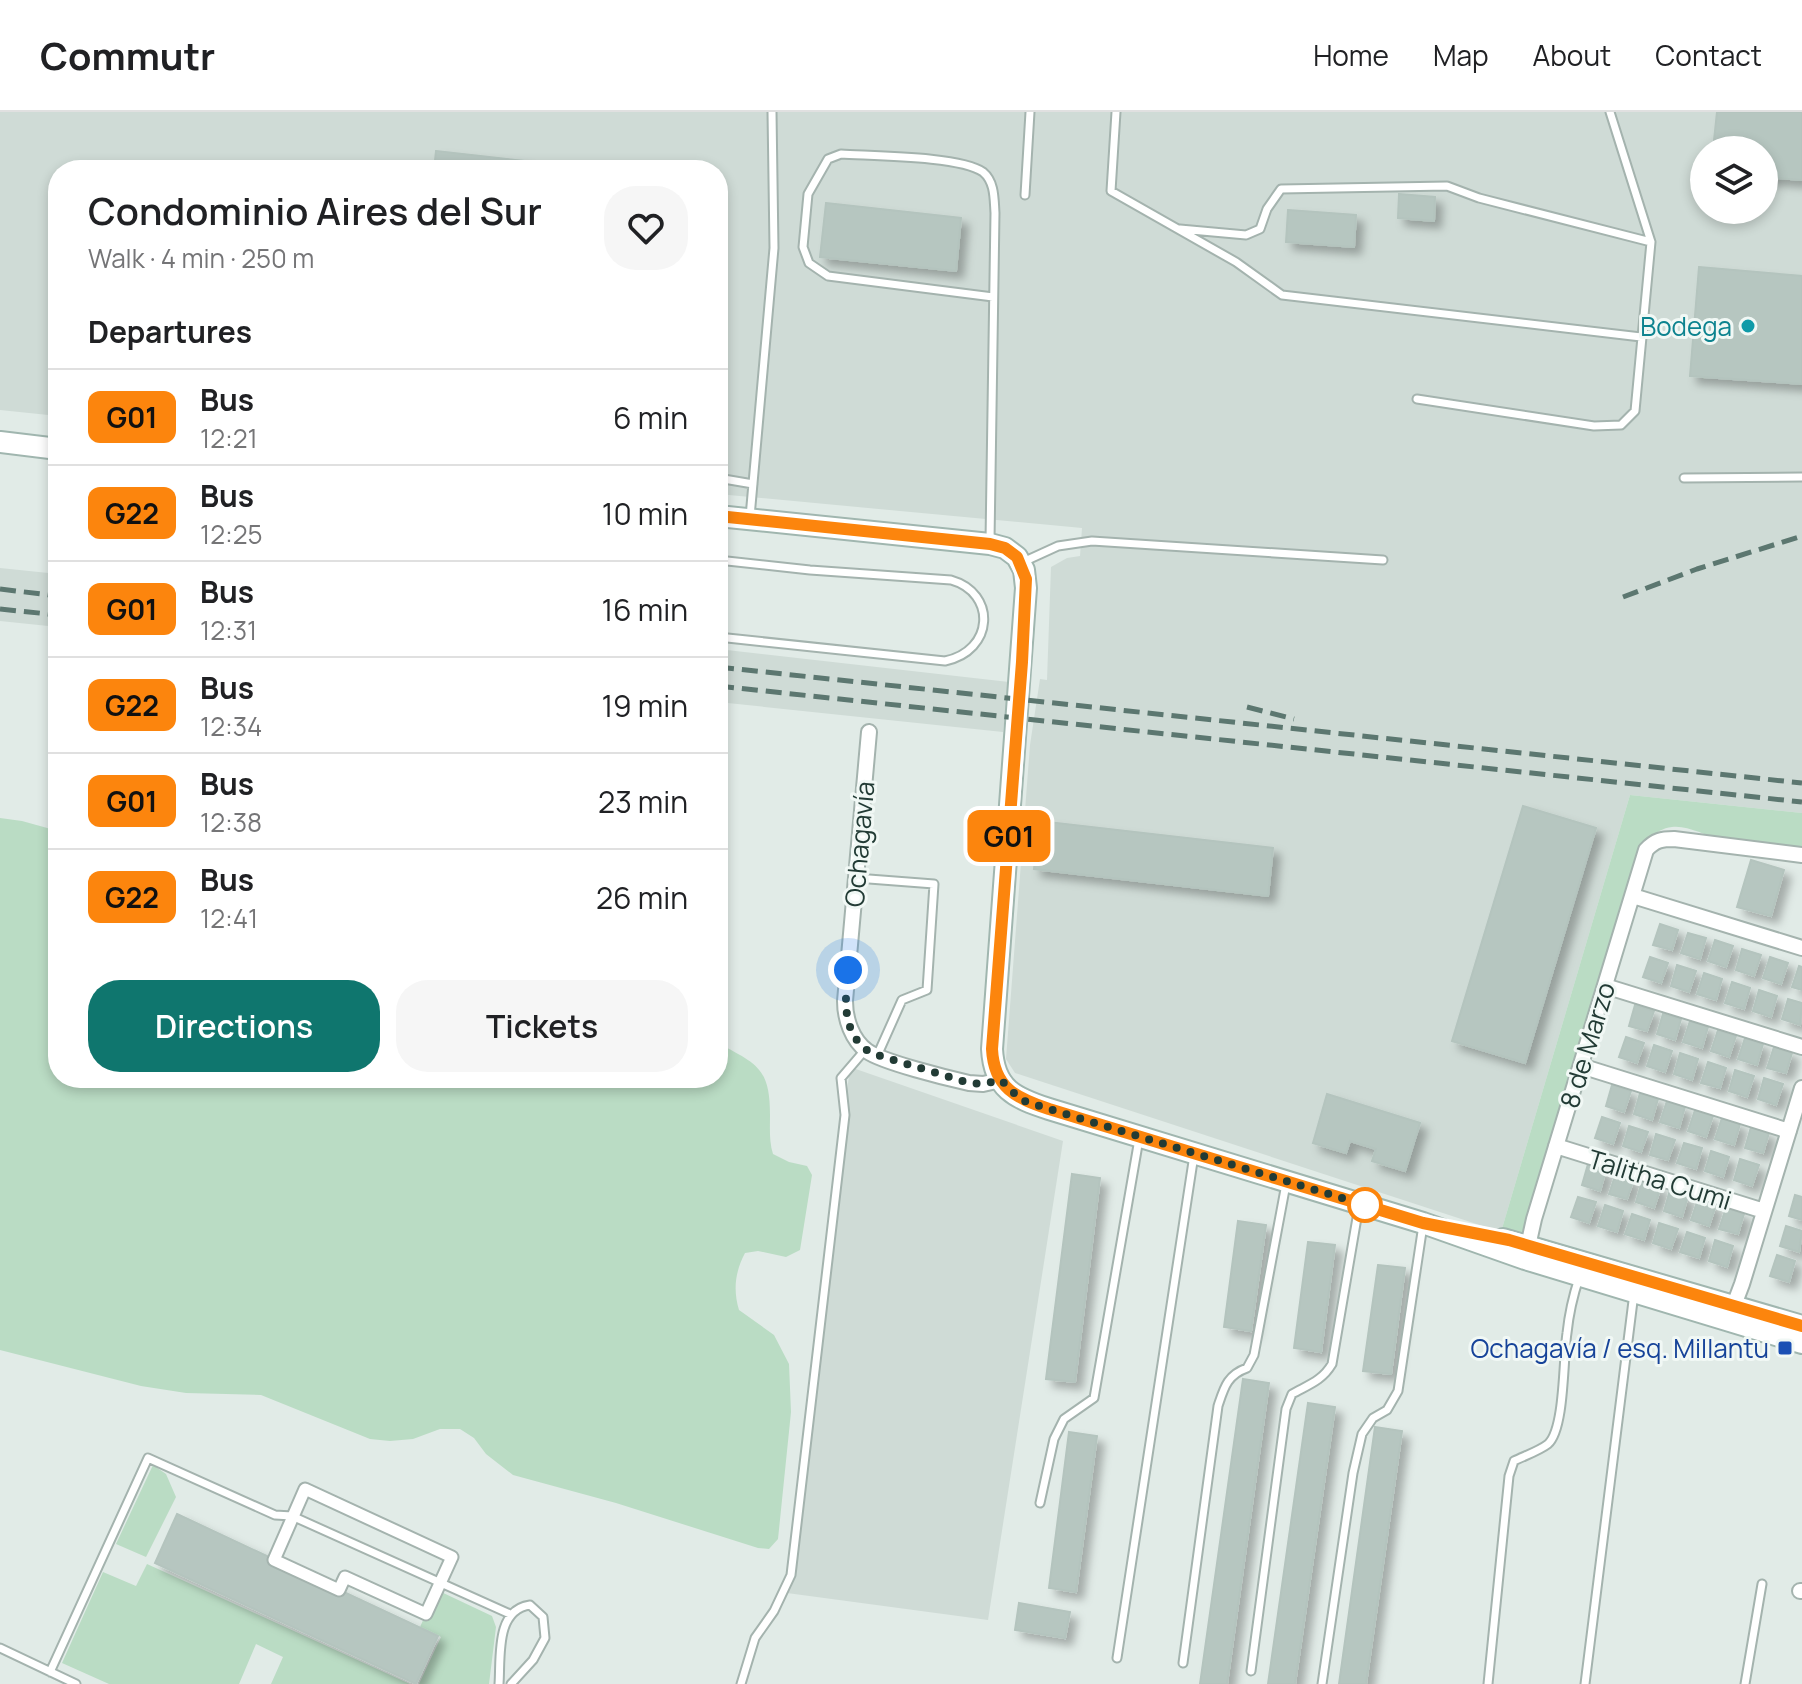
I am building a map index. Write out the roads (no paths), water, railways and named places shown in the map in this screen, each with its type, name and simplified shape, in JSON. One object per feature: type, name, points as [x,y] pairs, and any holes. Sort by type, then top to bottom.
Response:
[{"type":"main road","points":[[0,442],[48,448]]},
{"type":"main road","points":[[728,517],[990,544],[1005,548],[1021,563],[1026,579],[1022,662],[992,1049],[1001,1080],[1021,1100],[1730,1313],[1802,1343]]},
{"type":"main road","points":[[1526,1252],[1580,1276],[1634,1292],[1802,1326]]},
{"type":"street","name":"Ochagavía","points":[[869,732],[845,1008],[852,1031],[871,1053]]},
{"type":"street","name":"8 de Marzo","points":[[1526,1252],[1646,850],[1661,839],[1802,855]]},
{"type":"street","points":[[1633,896],[1802,948]]},
{"type":"street","points":[[1605,986],[1802,1047]]},
{"type":"street","points":[[871,1053],[969,1083],[1001,1080]]},
{"type":"street","points":[[1581,1066],[1789,1131]]},
{"type":"street","points":[[1730,1313],[1802,1088]]},
{"type":"street","name":"Talitha Cumi","points":[[1556,1146],[1764,1211]]},
{"type":"street","points":[[305,1489],[452,1557],[426,1614],[345,1577],[339,1590],[274,1560],[292,1516],[305,1489]]},
{"type":"lane","points":[[750,519],[774,248],[772,112]]},
{"type":"lane","points":[[1025,195],[1030,112]]},
{"type":"lane","points":[[1116,112],[1111,191],[1236,262],[1282,295],[1641,337]]},
{"type":"lane","points":[[1417,399],[1594,426],[1621,425],[1635,411],[1651,242],[1610,112]]},
{"type":"lane","points":[[990,544],[993,297],[994,189],[984,173],[960,163],[841,154],[828,159],[808,194],[803,247],[809,263],[828,276],[993,297]]},
{"type":"lane","points":[[1174,228],[1246,235],[1260,229],[1267,209],[1281,189],[1447,186],[1479,198],[1651,242]]},
{"type":"lane","points":[[1684,478],[1802,477]]},
{"type":"lane","points":[[728,480],[753,484]]},
{"type":"lane","points":[[1021,563],[1058,546],[1092,541],[1383,560]]},
{"type":"lane","points":[[728,561],[850,574],[951,580],[972,591],[980,606],[983,622],[979,642],[956,659],[945,661],[728,638]]},
{"type":"lane","points":[[741,1684],[755,1638],[774,1611],[791,1575],[845,1115],[841,1078],[871,1053],[902,1000],[927,990],[934,884],[856,878]]},
{"type":"lane","points":[[1040,1503],[1054,1439],[1064,1419],[1094,1398],[1139,1137]]},
{"type":"lane","points":[[1117,1658],[1195,1153]]},
{"type":"lane","points":[[1183,1663],[1218,1406],[1227,1380],[1235,1372],[1247,1368],[1254,1355],[1287,1182]]},
{"type":"lane","points":[[1251,1671],[1286,1409],[1292,1394],[1326,1375],[1332,1364],[1359,1204]]},
{"type":"lane","points":[[1322,1684],[1359,1447],[1362,1434],[1373,1418],[1387,1410],[1398,1391],[1423,1223]]},
{"type":"lane","points":[[1488,1684],[1509,1476],[1514,1461],[1547,1445],[1554,1436],[1566,1336],[1580,1276]]},
{"type":"lane","points":[[1585,1684],[1634,1292]]},
{"type":"lane","points":[[50,1672],[148,1458],[275,1515],[292,1516],[510,1614]]},
{"type":"lane","points":[[1745,1684],[1762,1584]]},
{"type":"lane","points":[[499,1684],[506,1618],[518,1607],[530,1605],[543,1617],[545,1638],[533,1660],[511,1684]]},
{"type":"lane","points":[[0,1648],[76,1684]]},
{"type":"railway","points":[[1623,597],[1697,569],[1802,536]]},
{"type":"railway","points":[[0,589],[48,595]]},
{"type":"railway","points":[[0,609],[48,614]]},
{"type":"railway","points":[[728,668],[1802,783]]},
{"type":"railway","points":[[728,687],[1802,802]]},
{"type":"railway","points":[[1247,707],[1294,719]]},
{"type":"place","name":"Bodega","points":[[1748,326]]},
{"type":"place","name":"Ochagavía / esq. Millantu","points":[[1785,1348]]}]
